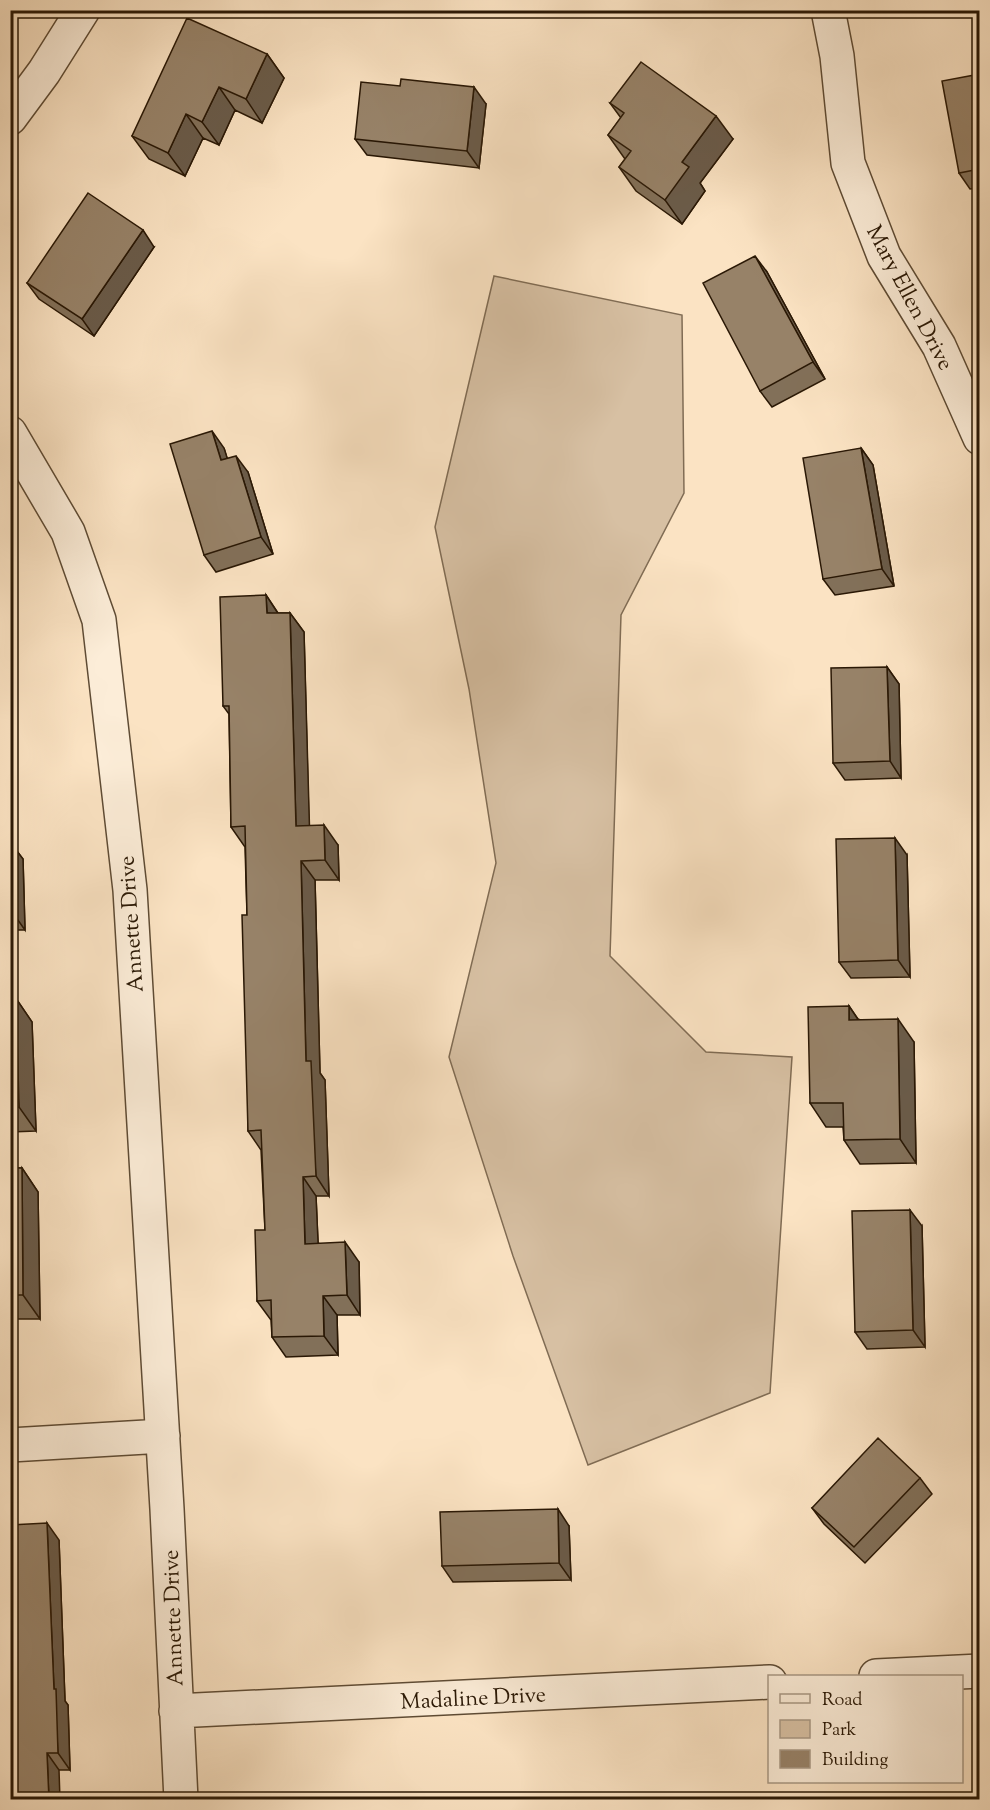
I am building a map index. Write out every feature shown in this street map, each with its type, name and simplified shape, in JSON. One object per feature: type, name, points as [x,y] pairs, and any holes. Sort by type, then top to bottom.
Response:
[{"type":"street","points":[[10,118],[44,72],[82,10]]},
{"type":"street","name":"Mary Ellen Drive","points":[[828,10],[837,56],[848,163],[885,256],[939,346],[980,438]]},
{"type":"street","name":"Annette Drive","points":[[10,433],[68,532],[99,620],[130,890],[162,1436],[180,1800]]},
{"type":"street","points":[[10,1445],[162,1436]]},
{"type":"street","points":[[911,1675],[980,1671]]},
{"type":"street","name":"Madaline Drive","points":[[176,1711],[768,1682]]},
{"type":"green space","points":[[494,276],[682,315],[684,493],[621,615],[610,956],[706,1052],[792,1057],[770,1393],[588,1465],[513,1256],[449,1057],[496,863],[469,689],[435,527]]},
{"type":"building","points":[[187,18],[267,54],[246,99],[219,87],[202,122],[186,114],[168,153],[132,136]]},
{"type":"building","points":[[641,62],[716,116],[682,162],[689,167],[665,200],[619,167],[631,151],[608,135],[624,113],[610,103]]},
{"type":"building","points":[[980,74],[980,169],[959,173],[942,81]]},
{"type":"building","points":[[401,79],[474,87],[467,151],[355,139],[361,82],[400,86]]},
{"type":"building","points":[[88,193],[143,230],[82,319],[27,283]]},
{"type":"building","points":[[755,256],[813,362],[760,391],[703,283]]},
{"type":"building","points":[[212,431],[221,460],[236,456],[261,537],[204,555],[170,444]]},
{"type":"building","points":[[861,448],[882,569],[823,579],[803,458]]},
{"type":"building","points":[[266,595],[267,613],[290,613],[296,826],[324,825],[325,860],[301,861],[306,1061],[311,1061],[316,1176],[303,1177],[305,1244],[345,1242],[347,1295],[323,1296],[324,1336],[272,1337],[271,1300],[257,1301],[255,1230],[265,1230],[261,1130],[248,1131],[242,915],[247,915],[245,826],[231,827],[229,706],[223,706],[220,597]]},
{"type":"building","points":[[887,667],[890,761],[833,763],[831,668]]},
{"type":"building","points":[[895,838],[898,960],[839,962],[836,839]]},
{"type":"building","points":[[10,998],[16,998],[19,1107],[10,1108]]},
{"type":"building","points":[[849,1006],[849,1020],[898,1019],[900,1139],[844,1140],[843,1103],[810,1103],[808,1007]]},
{"type":"building","points":[[10,1168],[22,1168],[23,1295],[10,1295]]},
{"type":"building","points":[[910,1210],[913,1330],[855,1332],[852,1211]]},
{"type":"building","points":[[878,1438],[920,1478],[854,1547],[812,1508]]},
{"type":"building","points":[[558,1509],[559,1563],[442,1566],[440,1512]]},
{"type":"building","points":[[47,1523],[58,1753],[47,1753],[49,1800],[10,1800],[10,1525]]}]
